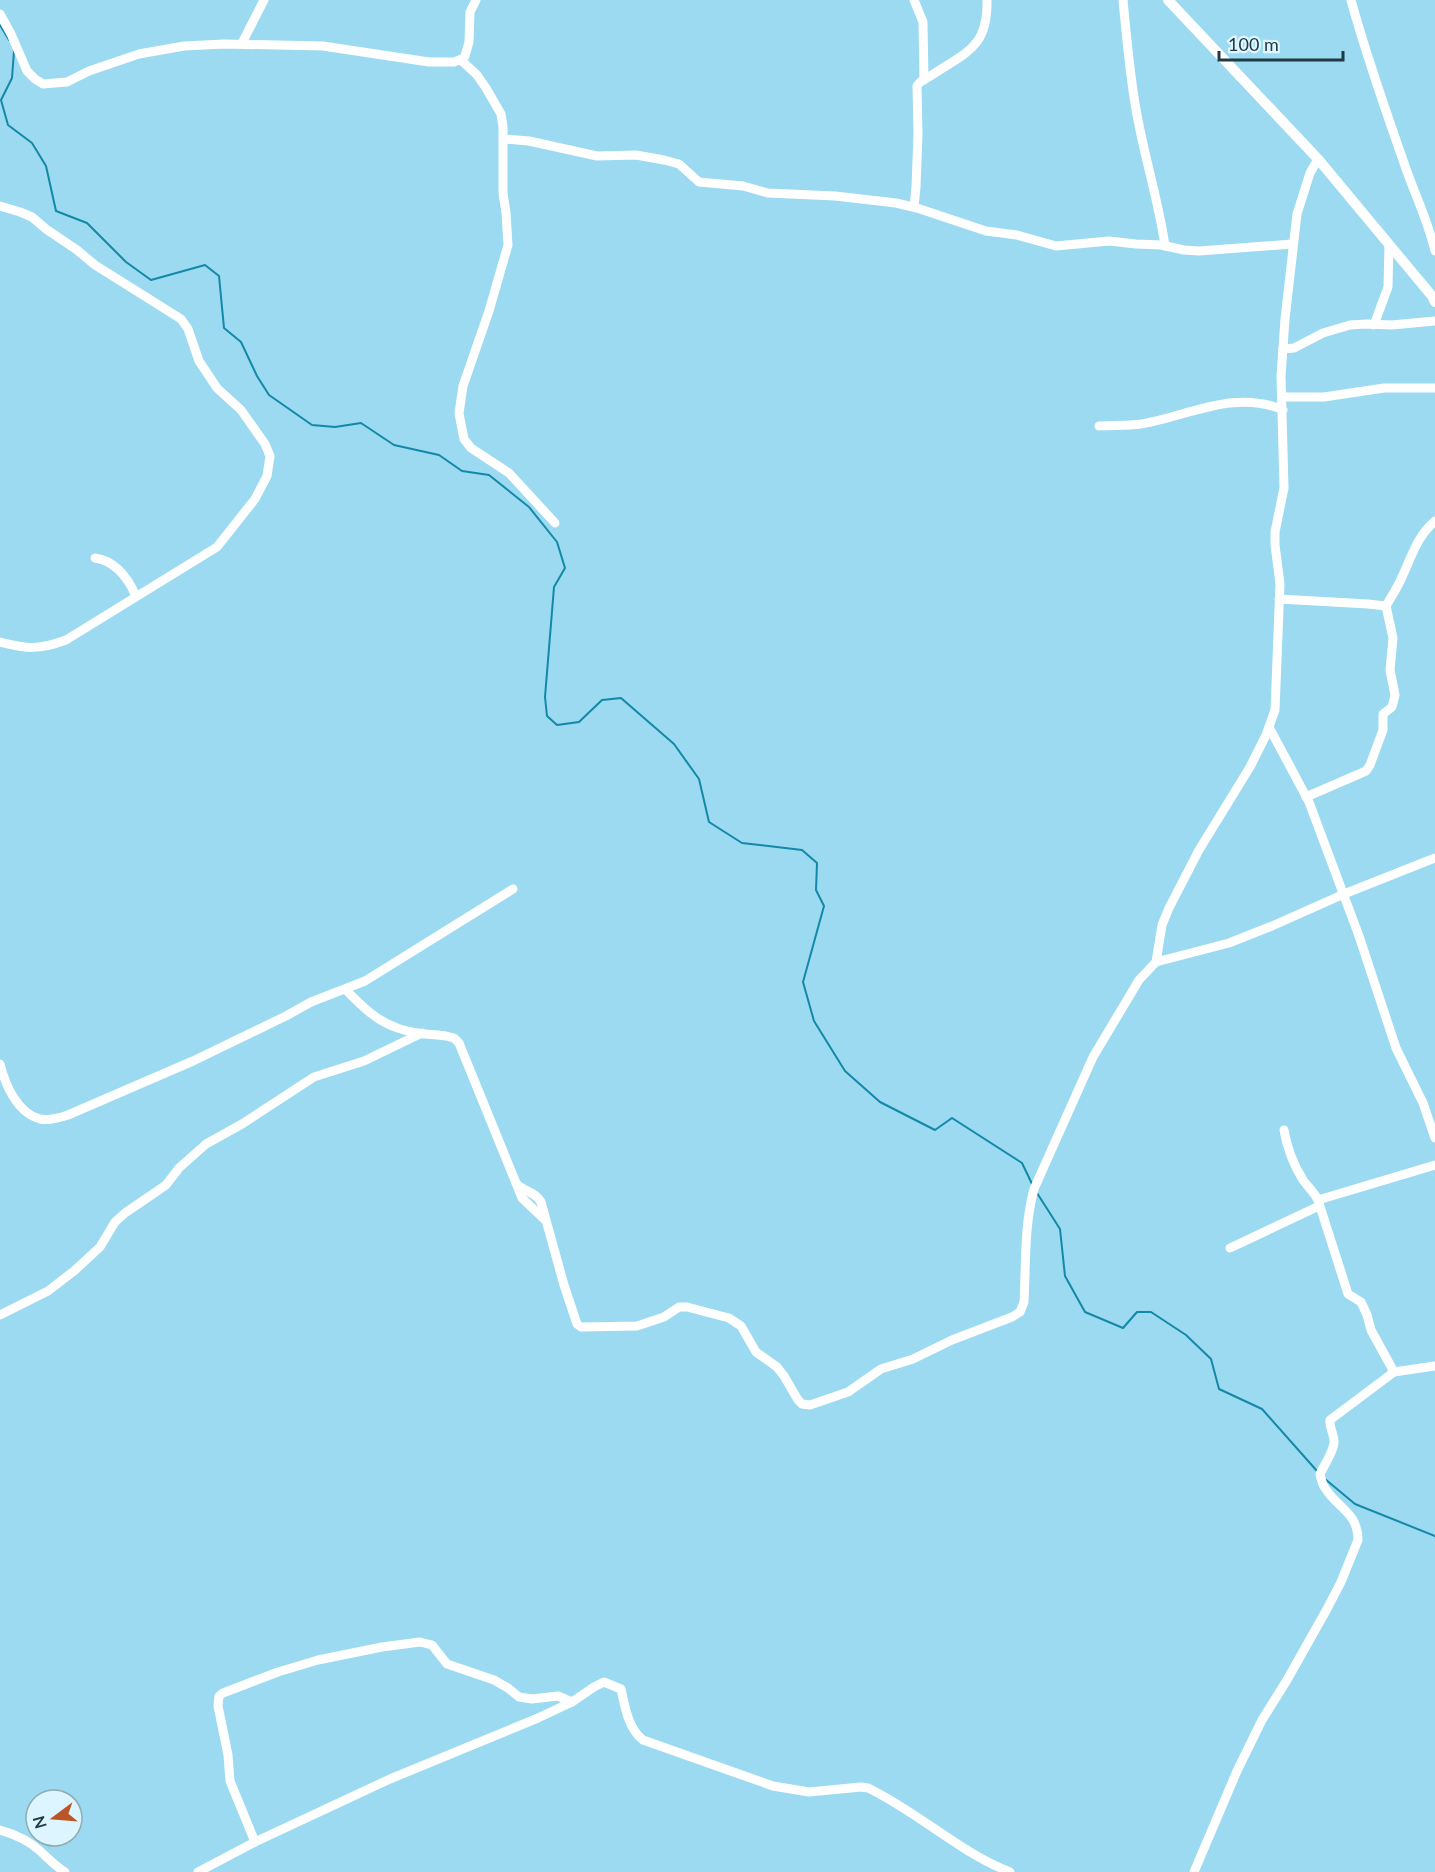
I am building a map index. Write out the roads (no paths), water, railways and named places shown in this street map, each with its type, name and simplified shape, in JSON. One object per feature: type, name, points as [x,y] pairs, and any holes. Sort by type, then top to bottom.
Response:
[{"type":"street","points":[[242,43],[264,0]]},
{"type":"street","points":[[0,14],[27,71],[43,84],[67,82],[88,71],[139,54],[184,46],[242,43],[323,46],[387,57],[442,63],[460,60],[465,56],[470,42],[470,12],[476,0]]},
{"type":"street","points":[[914,0],[923,22],[924,80]]},
{"type":"street","points":[[914,207],[918,134],[917,86],[955,62],[981,38],[986,22],[987,0]]},
{"type":"street","points":[[1123,0],[1134,98],[1161,215],[1165,246]]},
{"type":"street","points":[[1168,0],[1317,159],[1435,302]]},
{"type":"street","points":[[1351,0],[1374,78],[1404,165],[1423,210],[1435,251]]},
{"type":"street","points":[[460,60],[482,81],[501,114],[504,139],[502,180],[508,228],[508,245],[489,311],[463,386],[459,413],[464,439],[471,448],[508,473],[555,523]]},
{"type":"street","points":[[504,139],[529,141],[597,156],[636,155],[664,160],[679,164],[699,182],[743,186],[768,193],[835,196],[914,207],[971,227],[1034,239],[1056,246],[1109,241],[1200,250],[1292,244]]},
{"type":"street","points":[[1156,962],[1162,925],[1169,908],[1199,850],[1250,766],[1269,728],[1275,710],[1280,584],[1275,532],[1284,488],[1283,349],[1292,244],[1300,204],[1317,159]]},
{"type":"street","points":[[0,206],[32,217],[95,265],[181,319],[188,329],[199,361],[217,388],[247,418],[265,444],[270,456],[267,476],[255,499],[217,547],[66,640],[46,648],[0,642]]},
{"type":"street","points":[[1374,325],[1388,287],[1389,244]]},
{"type":"street","points":[[1283,349],[1294,348],[1323,333],[1350,325],[1435,321]]},
{"type":"street","points":[[1282,397],[1324,397],[1384,388],[1435,388]]},
{"type":"street","points":[[1099,426],[1143,424],[1195,410],[1249,401],[1283,410]]},
{"type":"street","points":[[1306,797],[1366,771],[1370,765],[1383,730],[1383,714],[1392,707],[1395,699],[1390,670],[1393,638],[1386,606],[1402,579],[1414,548],[1426,528],[1435,521]]},
{"type":"street","points":[[95,558],[111,563],[126,576],[136,596]]},
{"type":"street","points":[[1279,599],[1386,606]]},
{"type":"street","points":[[1269,728],[1306,797],[1344,894],[1396,1048],[1423,1103],[1435,1138]]},
{"type":"street","points":[[345,990],[383,1022],[396,1028],[454,1038],[459,1043],[516,1183],[539,1197],[577,1324],[581,1327],[637,1326],[664,1317],[679,1307],[729,1318],[741,1326],[756,1352],[777,1367],[798,1400],[802,1404],[810,1405],[848,1392],[881,1369],[913,1359],[1020,1312],[1024,1302],[1027,1231],[1034,1189],[1093,1057],[1139,980],[1156,962],[1228,943],[1435,858]]},
{"type":"street","points":[[0,1064],[5,1083],[23,1109],[39,1119],[53,1119],[68,1115],[162,1076],[311,1002],[365,981],[513,889]]},
{"type":"street","points":[[0,1315],[48,1291],[75,1271],[100,1247],[115,1222],[166,1185],[179,1168],[206,1144],[242,1124],[314,1077],[364,1061],[422,1033]]},
{"type":"street","points":[[1284,1130],[1288,1152],[1304,1182],[1312,1190],[1319,1203],[1348,1294],[1361,1302],[1371,1330],[1394,1371]]},
{"type":"street","points":[[1230,1248],[1319,1203],[1364,1185],[1435,1165]]},
{"type":"street","points":[[1194,1872],[1237,1771],[1262,1720],[1287,1680],[1341,1582],[1358,1540],[1358,1534],[1349,1512],[1323,1487],[1320,1474],[1334,1444],[1329,1428],[1330,1420],[1394,1371],[1435,1366]]},
{"type":"street","points":[[255,1842],[237,1802],[229,1777],[228,1755],[218,1706],[218,1698],[223,1693],[318,1660],[420,1642],[432,1645],[447,1664],[494,1680],[519,1697],[532,1699],[558,1696],[572,1702]]},
{"type":"street","points":[[198,1872],[255,1842],[390,1779],[538,1718],[572,1702],[604,1682],[621,1689],[632,1728],[643,1740],[772,1786],[809,1792],[868,1788],[906,1808],[982,1860],[1010,1872]]},
{"type":"street","points":[[0,1830],[14,1834],[28,1842],[65,1872]]},
{"type":"waterway","points":[[0,25],[9,40]]},
{"type":"waterway","points":[[14,51],[12,78],[1,100],[8,125],[32,143],[46,166],[56,211],[87,223],[126,262],[151,280],[205,265],[219,276],[224,328],[241,342],[269,395],[312,425],[335,427],[361,423],[394,445],[439,455],[462,471],[489,475],[529,507],[557,542],[565,568],[554,587],[545,697],[547,716],[557,725],[579,722],[602,700],[621,698],[674,744],[699,779],[709,822],[742,843],[802,850],[817,863],[816,890],[824,906],[803,982],[814,1021],[845,1071],[880,1102],[935,1130],[952,1118],[1022,1163],[1033,1186]]},
{"type":"waterway","points":[[1037,1193],[1060,1229],[1065,1276],[1085,1312],[1123,1328],[1137,1312],[1151,1312],[1186,1335],[1211,1359],[1219,1389],[1262,1409],[1317,1471]]},
{"type":"waterway","points":[[1325,1479],[1355,1504],[1435,1536]]}]
